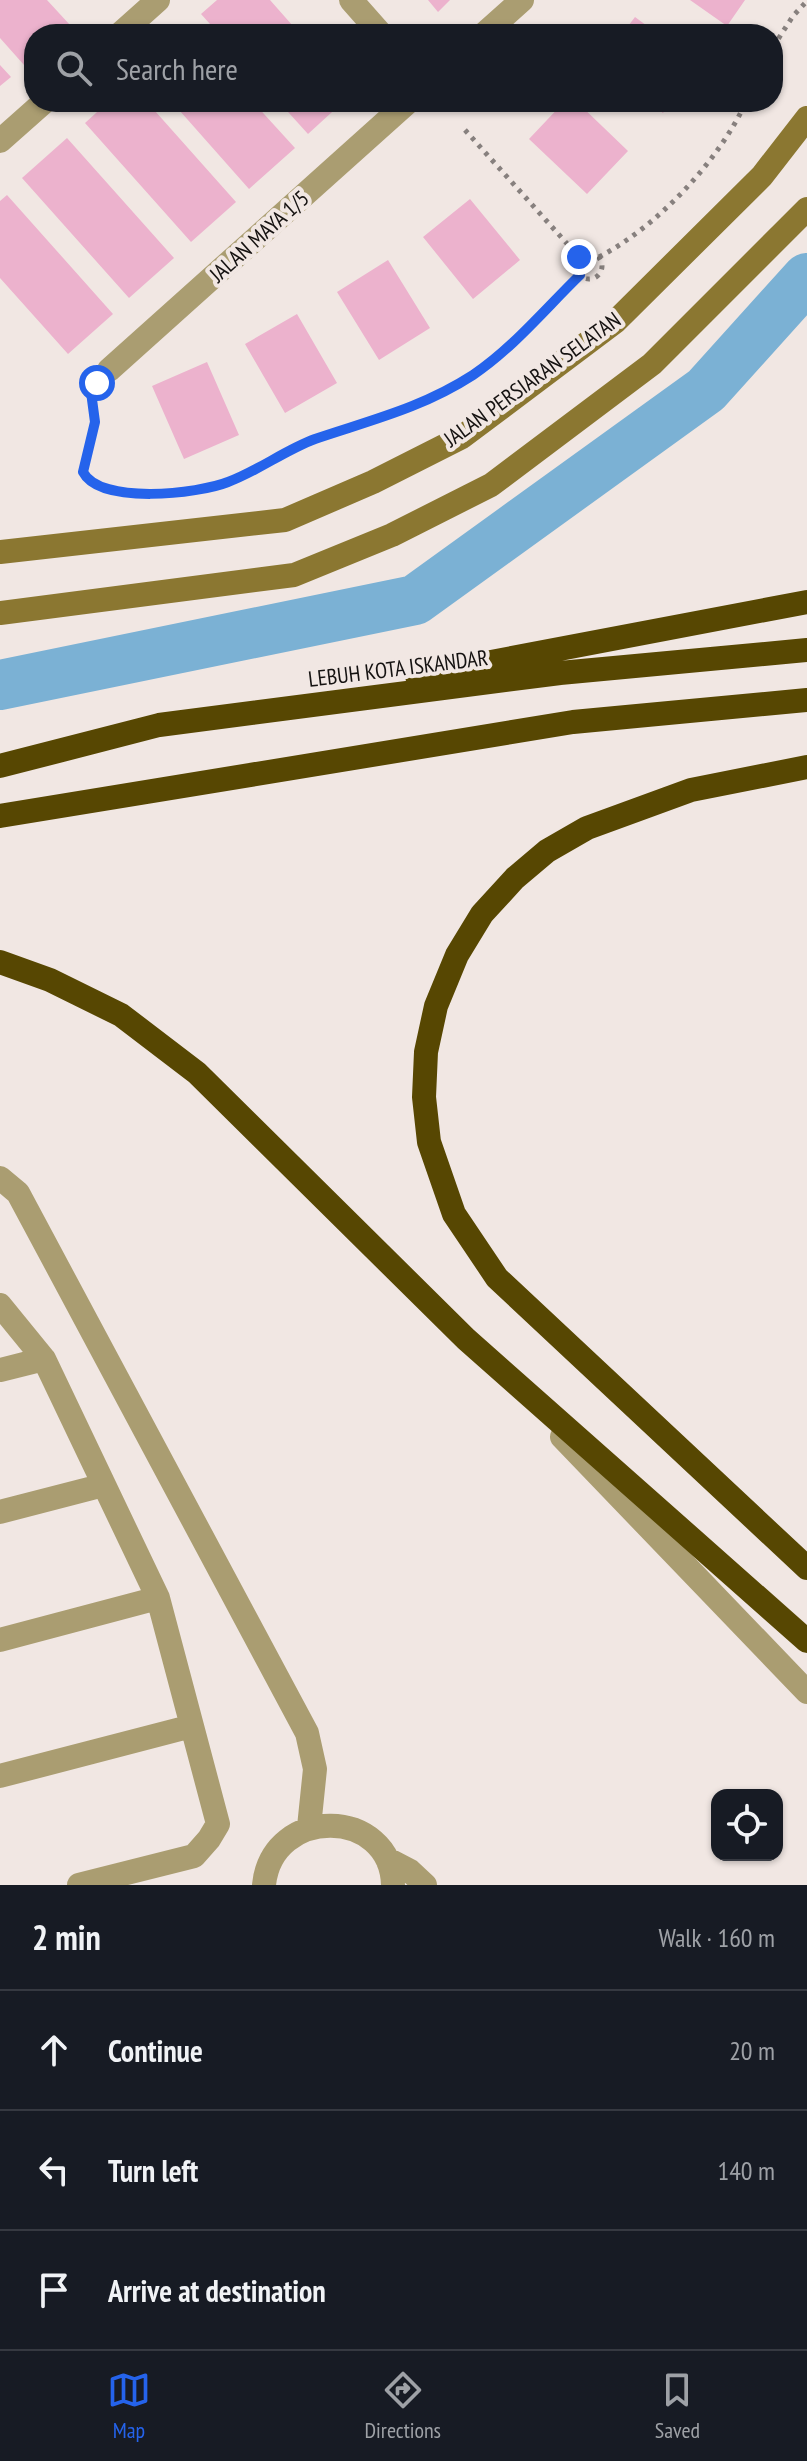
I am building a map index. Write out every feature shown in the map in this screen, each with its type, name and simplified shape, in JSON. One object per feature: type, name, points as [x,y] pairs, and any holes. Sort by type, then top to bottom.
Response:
[{"type":"highway","points":[[159,725],[807,602]]},
{"type":"highway","name":"LEBUH KOTA ISKANDAR","points":[[0,766],[159,725],[560,673],[807,650]]},
{"type":"highway","points":[[0,816],[573,722],[807,700]]},
{"type":"highway","points":[[807,767],[691,790],[587,828],[547,851],[515,878],[482,914],[457,955],[436,1006],[426,1052],[424,1097],[429,1142],[454,1214],[497,1278],[807,1568]]},
{"type":"highway","points":[[0,962],[50,980],[121,1015],[197,1073],[466,1339],[807,1641]]},
{"type":"street","points":[[131,24],[158,0]]},
{"type":"street","points":[[351,0],[372,24]]},
{"type":"street","points":[[495,24],[522,0]]},
{"type":"street","points":[[0,141],[33,112]]},
{"type":"street","name":"JALAN MAYA 1/5","points":[[109,370],[397,112]]},
{"type":"street","name":"JALAN PERSIARAN SELATAN","points":[[0,552],[285,520],[373,482],[462,437],[615,322],[762,176],[807,118]]},
{"type":"street","points":[[0,613],[294,575],[392,535],[491,485],[652,364],[807,209]]},
{"type":"street","points":[[0,1178],[18,1193],[307,1733],[315,1769],[309,1827]]},
{"type":"street","points":[[0,1305],[44,1359],[158,1598],[218,1824],[194,1856],[79,1885]]},
{"type":"street","points":[[466,1339],[807,1692]]},
{"type":"street","points":[[0,1370],[44,1359]]},
{"type":"street","points":[[0,1512],[104,1485]]},
{"type":"street","points":[[0,1640],[158,1598]]},
{"type":"street","points":[[0,1776],[192,1726]]},
{"type":"street","points":[[264,1885],[265,1872],[275,1852],[290,1837],[309,1827],[331,1824],[353,1829],[372,1841],[387,1859],[410,1871],[425,1885]]},
{"type":"street","points":[[387,1859],[393,1885]]},
{"type":"path","points":[[783,32],[807,1]]},
{"type":"path","points":[[599,257],[655,217],[708,164],[741,112]]},
{"type":"path","points":[[465,130],[579,257]]},
{"type":"path","points":[[580,275],[576,263],[579,257],[585,253],[599,257]]},
{"type":"path","points":[[580,275],[596,276],[600,270],[599,257]]},
{"type":"path","points":[[109,370],[91,392],[95,422],[83,472],[86,479],[119,492],[136,494],[204,489],[227,483],[312,440],[395,415],[473,375],[580,275]]},
{"type":"building","points":[[0,0],[47,0],[69,24],[24,24],[24,65],[0,38]]},
{"type":"building","points":[[217,0],[270,0],[291,24],[210,24],[201,14]]},
{"type":"building","points":[[428,0],[450,0],[438,12]]},
{"type":"building","points":[[690,0],[745,0],[728,24]]},
{"type":"building","points":[[635,17],[644,24],[630,24]]},
{"type":"building","points":[[0,65],[11,77],[0,86]]},
{"type":"building","points":[[97,112],[156,112],[236,202],[191,242],[85,123]]},
{"type":"building","points":[[181,112],[262,112],[295,148],[249,189]]},
{"type":"building","points":[[288,112],[332,112],[308,134]]},
{"type":"building","points":[[555,112],[587,112],[628,151],[587,194],[529,139]]},
{"type":"building","points":[[67,138],[174,258],[129,298],[22,178]]},
{"type":"building","points":[[7,195],[113,314],[68,354],[0,278],[0,201]]},
{"type":"building","points":[[470,199],[520,260],[473,299],[423,237]]},
{"type":"building","points":[[388,260],[430,328],[379,360],[337,292]]},
{"type":"building","points":[[297,314],[337,383],[285,413],[245,344]]},
{"type":"building","points":[[207,362],[239,435],[184,459],[152,386]]},
{"type":"waterway","points":[[0,685],[415,600],[706,390],[807,278]]},
{"type":"route","points":[[97,383],[91,392],[95,422],[83,472],[86,479],[119,492],[136,494],[181,492],[227,483],[312,440],[395,415],[473,375],[526,329],[580,275],[576,263],[579,257]]}]
